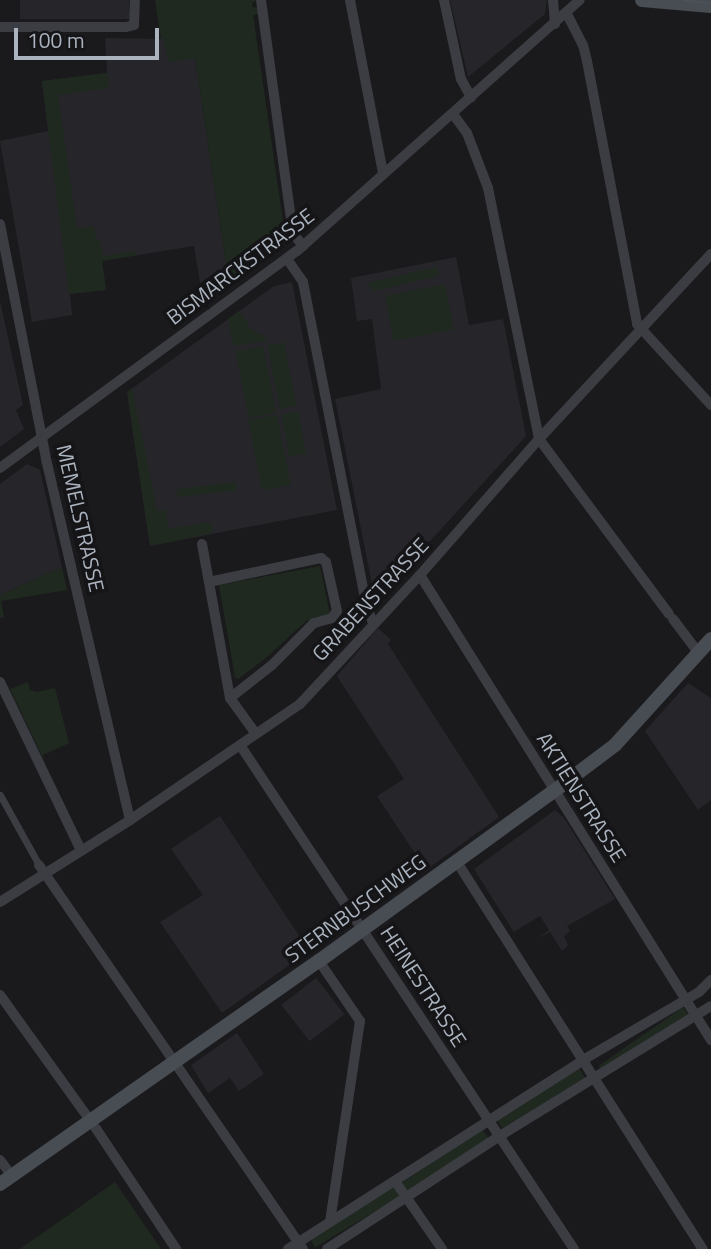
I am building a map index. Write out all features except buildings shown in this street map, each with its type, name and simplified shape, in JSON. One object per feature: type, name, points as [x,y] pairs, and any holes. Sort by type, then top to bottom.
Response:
[{"type":"main road","points":[[642,0],[711,6]]},
{"type":"main road","name":"STERNBUSCHWEG","points":[[6,1180],[319,961],[615,745],[711,639]]},
{"type":"street","points":[[0,27],[134,25],[135,0]]},
{"type":"street","points":[[261,0],[291,219],[295,236],[303,246]]},
{"type":"street","points":[[350,0],[383,173]]},
{"type":"street","points":[[444,0],[461,79],[471,97]]},
{"type":"street","points":[[554,0],[563,21],[583,45],[634,310],[641,331],[711,405]]},
{"type":"street","name":"BISMARCKSTRASSE","points":[[0,468],[287,259],[471,97],[563,21],[580,0]]},
{"type":"street","points":[[453,114],[467,133],[488,188],[539,439],[698,652]]},
{"type":"street","name":"MEMELSTRASSE","points":[[0,225],[42,437],[130,820]]},
{"type":"street","name":"GRABENSTRASSE","points":[[0,902],[42,870],[130,820],[300,704],[420,575],[539,439],[711,254]]},
{"type":"street","points":[[287,259],[303,282],[361,579],[373,623]]},
{"type":"street","points":[[202,544],[230,698],[256,734]]},
{"type":"street","points":[[209,582],[321,558],[326,562],[337,611],[332,618],[314,623],[272,665],[230,698]]},
{"type":"street","name":"AKTIENSTRASSE","points":[[420,575],[711,1040]]},
{"type":"street","points":[[0,681],[81,850]]},
{"type":"street","name":"HEINESTRASSE","points":[[240,745],[574,1249]]},
{"type":"street","points":[[0,795],[42,870],[301,1246]]},
{"type":"street","points":[[457,862],[703,1249]]},
{"type":"street","points":[[319,961],[360,1021],[330,1222]]},
{"type":"street","points":[[288,1249],[301,1246],[330,1222],[583,1060],[686,1000],[711,981]]},
{"type":"street","points":[[0,995],[90,1121],[176,1249]]},
{"type":"street","points":[[327,1249],[498,1136],[711,1006]]},
{"type":"street","points":[[0,1160],[6,1180]]},
{"type":"street","points":[[395,1181],[442,1249]]},
{"type":"shaded area","points":[[20,0],[129,0],[129,19],[20,19]]},
{"type":"shaded area","points":[[450,0],[547,0],[545,14],[468,77]]},
{"type":"shaded area","points":[[105,38],[164,39],[195,58],[229,283],[203,301],[194,246],[102,261],[106,290],[70,294],[72,315],[32,322],[0,141],[48,131],[42,81],[107,73]]},
{"type":"shaded area","points":[[456,257],[469,325],[503,319],[526,436],[389,586],[379,591],[372,584],[335,399],[381,389],[372,319],[357,321],[351,278]]},
{"type":"shaded area","points":[[292,282],[337,510],[150,546],[127,392],[274,286]]},
{"type":"shaded area","points":[[0,301],[23,405],[16,410],[24,429],[0,447]]},
{"type":"shaded area","points":[[27,464],[40,470],[62,567],[0,595],[0,484]]},
{"type":"shaded area","points":[[378,628],[391,640],[388,644],[499,817],[426,870],[377,796],[404,779],[337,676]]},
{"type":"shaded area","points":[[688,683],[711,698],[711,800],[698,810],[645,731]]},
{"type":"shaded area","points":[[555,810],[564,818],[615,899],[567,926],[570,931],[564,936],[568,945],[562,951],[550,932],[538,938],[549,930],[540,916],[514,932],[524,948],[474,869]]},
{"type":"shaded area","points":[[220,816],[309,951],[222,1013],[160,922],[203,895],[171,849]]},
{"type":"shaded area","points":[[316,978],[344,1014],[310,1041],[281,1005]]},
{"type":"shaded area","points":[[237,1033],[264,1074],[239,1091],[230,1078],[208,1093],[191,1065]]},
{"type":"green space","points":[[155,0],[257,0],[252,3],[252,7],[258,8],[260,14],[253,15],[286,242],[229,283],[195,58],[168,62],[164,39],[161,39]]},
{"type":"green space","points":[[107,73],[109,88],[58,95],[77,228],[94,226],[96,240],[100,239],[103,256],[136,251],[137,255],[102,261],[106,290],[69,294],[42,81]]},
{"type":"green space","points":[[437,267],[439,276],[371,292],[369,283]]},
{"type":"green space","points":[[445,284],[454,329],[394,341],[385,296]]},
{"type":"green space","points":[[239,311],[249,325],[248,328],[265,336],[266,341],[234,346],[228,319]]},
{"type":"green space","points":[[284,342],[296,406],[280,409],[267,345]]},
{"type":"green space","points":[[263,346],[276,413],[248,418],[236,351]]},
{"type":"green space","points":[[132,388],[157,511],[165,510],[169,529],[208,522],[212,524],[213,533],[150,546],[127,392]]},
{"type":"green space","points":[[298,411],[306,453],[290,456],[281,414]]},
{"type":"green space","points":[[277,415],[291,485],[262,490],[249,421]]},
{"type":"green space","points":[[236,482],[237,490],[177,497],[176,489]]},
{"type":"green space","points":[[320,566],[330,614],[306,621],[266,658],[238,679],[235,677],[219,585]]},
{"type":"green space","points":[[62,567],[67,590],[1,601],[4,617],[0,618],[0,595]]},
{"type":"green space","points":[[28,682],[30,690],[37,692],[55,688],[69,743],[43,755],[45,762],[10,689]]},
{"type":"green space","points":[[683,1007],[690,1017],[606,1076],[599,1066]]},
{"type":"green space","points":[[579,1068],[585,1078],[502,1128],[496,1118]]},
{"type":"green space","points":[[482,1129],[488,1138],[408,1192],[402,1183]]},
{"type":"green space","points":[[115,1182],[161,1249],[20,1249],[57,1223]]},
{"type":"green space","points":[[394,1186],[400,1196],[315,1247],[309,1237]]},
{"type":"tram line","points":[[684,0],[711,4]]}]
